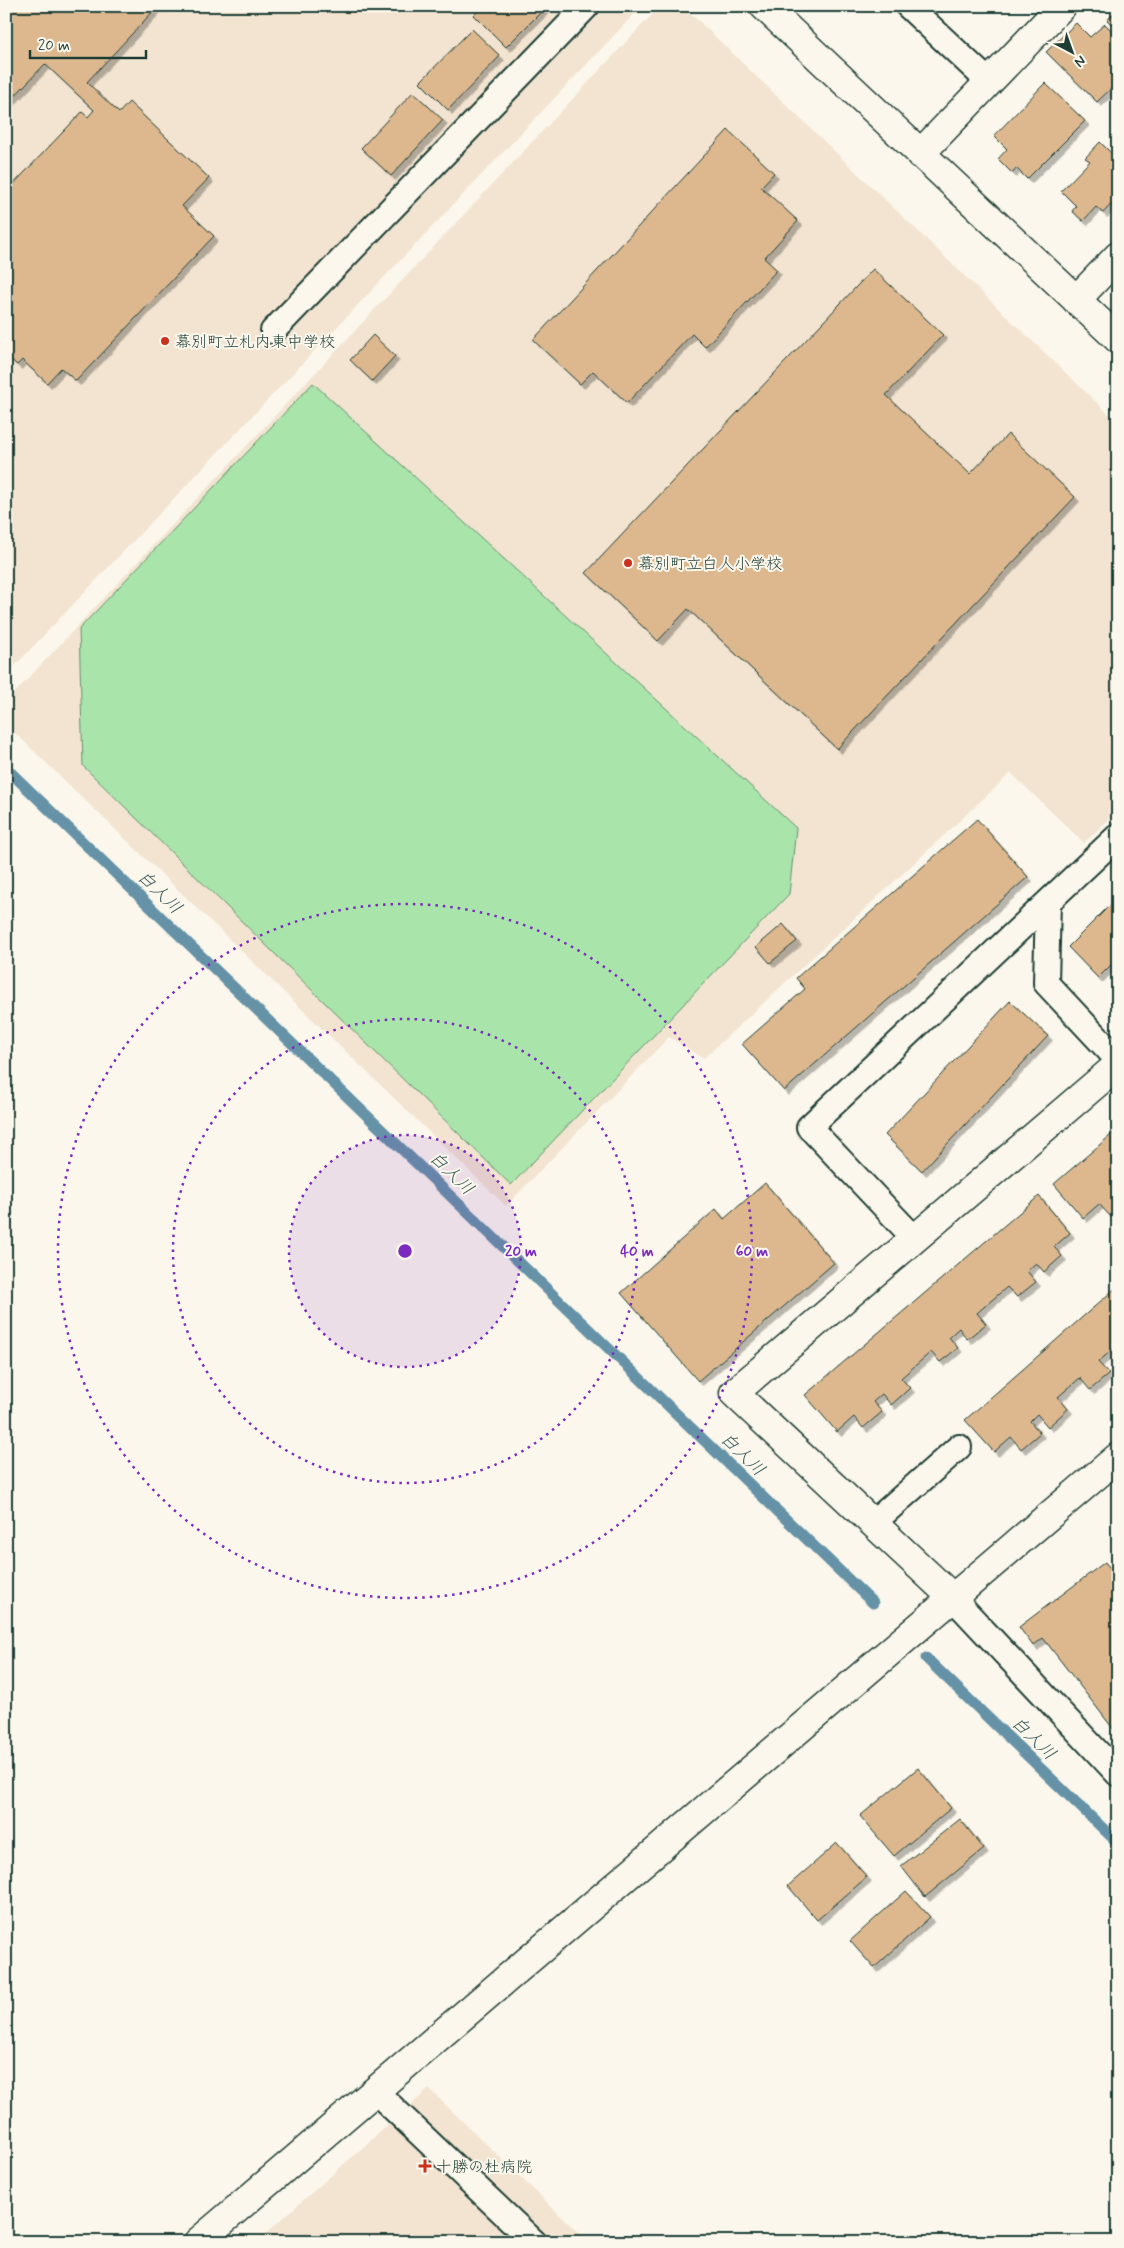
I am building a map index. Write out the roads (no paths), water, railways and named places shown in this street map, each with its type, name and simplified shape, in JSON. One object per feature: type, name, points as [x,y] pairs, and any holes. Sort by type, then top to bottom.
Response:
[{"type":"street","points":[[764,6],[1118,339]]},
{"type":"street","points":[[920,154],[1062,6]]},
{"type":"street","points":[[1076,300],[1118,256]]},
{"type":"street","points":[[953,1598],[734,1393],[1118,1065]]},
{"type":"street","points":[[198,2242],[1118,1457]]},
{"type":"lane","points":[[274,331],[587,6]]},
{"type":"lane","points":[[908,6],[989,82]]},
{"type":"lane","points":[[914,1239],[810,1127],[1118,836]]},
{"type":"lane","points":[[1048,902],[1046,983],[1118,1060]]},
{"type":"lane","points":[[873,1523],[959,1447]]},
{"type":"lane","points":[[953,1598],[1118,1774]]},
{"type":"lane","points":[[375,2091],[534,2242]]},
{"type":"waterway","name":"白人川","points":[[6,768],[873,1603]]},
{"type":"waterway","name":"白人川","points":[[926,1658],[1118,1843]]},
{"type":"place","name":"幕別町立札内東中学校","points":[[165,341]]},
{"type":"place","name":"幕別町立白人小学校","points":[[628,563]]},
{"type":"place","name":"十勝の杜病院","points":[[425,2166]]}]
